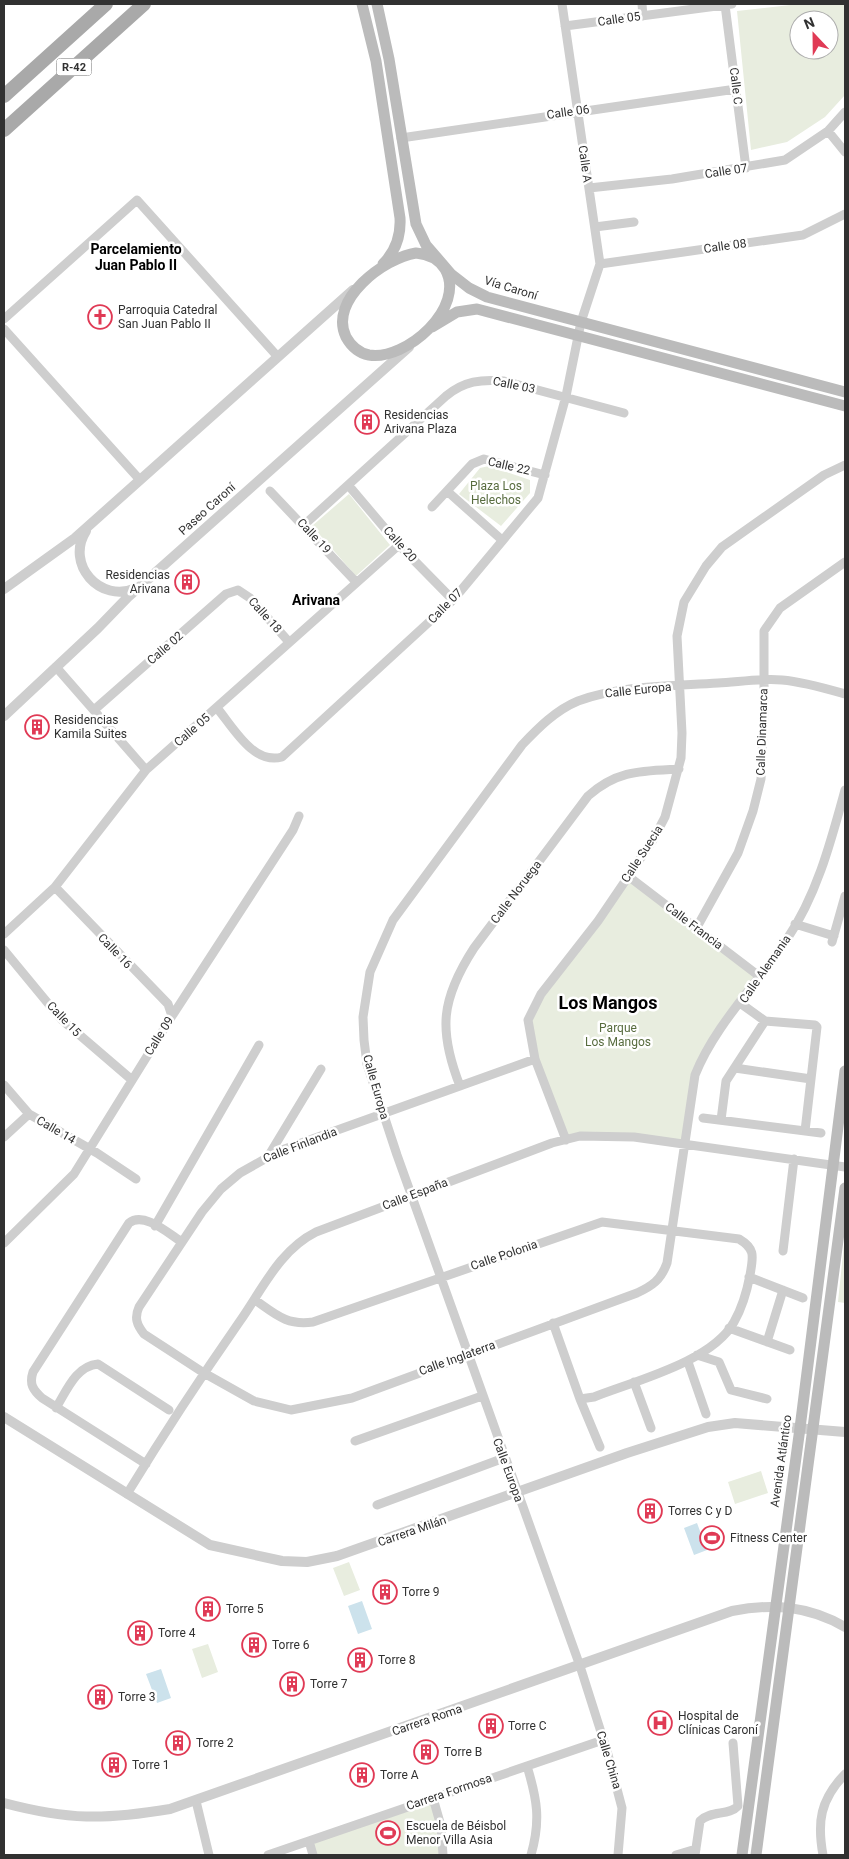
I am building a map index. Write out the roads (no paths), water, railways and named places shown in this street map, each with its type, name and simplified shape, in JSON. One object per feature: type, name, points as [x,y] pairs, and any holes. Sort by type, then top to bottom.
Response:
[{"type":"main road","name":"R-42","points":[[4,96],[106,4]]},
{"type":"main road","name":"R-42","points":[[4,130],[144,4]]},
{"type":"main road","points":[[362,4],[376,61],[400,227],[399,237],[390,257],[371,275]]},
{"type":"main road","name":"Vía Caroní","points":[[377,4],[383,25],[416,224],[426,245],[459,282],[482,295],[845,392]]},
{"type":"main road","name":"Paseo Caroní","points":[[422,254],[440,262],[450,279],[450,290],[443,310],[432,327],[402,347],[382,355],[365,354],[353,346],[345,335],[343,314],[352,296],[371,275],[407,255],[422,254]]},
{"type":"main road","points":[[432,327],[450,314],[470,309],[845,406]]},
{"type":"main road","name":"Avenida Atlántico","points":[[742,1855],[774,1608],[840,1166],[845,1071]]},
{"type":"main road","points":[[756,1855],[780,1687],[788,1609],[814,1430],[845,1188]]},
{"type":"street","name":"Calle A","points":[[562,4],[600,264],[578,336]]},
{"type":"street","points":[[642,4],[643,16]]},
{"type":"street","name":"Calle 05","points":[[565,26],[728,4]]},
{"type":"street","name":"Calle C","points":[[728,4],[746,168]]},
{"type":"street","name":"Calle 06","points":[[401,138],[736,89]]},
{"type":"street","name":"Calle 07","points":[[589,188],[746,168],[785,160],[828,131],[845,112]]},
{"type":"street","points":[[828,131],[845,152]]},
{"type":"street","points":[[4,318],[136,200],[278,357]]},
{"type":"street","name":"Calle 08","points":[[600,264],[803,235],[845,214]]},
{"type":"street","points":[[595,227],[634,222]]},
{"type":"street","name":"Paseo Caroní","points":[[4,589],[67,544],[91,524],[371,275]]},
{"type":"street","name":"Paseo Caroní","points":[[4,716],[141,585],[432,327]]},
{"type":"street","points":[[4,329],[140,480]]},
{"type":"street","name":"Calle 07","points":[[217,708],[252,750],[272,760],[282,757],[453,600],[538,498],[566,396],[578,336]]},
{"type":"street","name":"Calle 03","points":[[304,525],[446,396],[463,385],[486,380],[566,396],[624,414]]},
{"type":"street","name":"Calle 22","points":[[432,507],[472,464],[484,459],[545,475]]},
{"type":"street","name":"Calle Suecia","points":[[566,1140],[535,1059],[528,1032],[528,1020],[532,1008],[628,876],[653,840],[665,817],[679,769],[682,733],[678,686],[677,636],[681,615],[692,585],[722,547],[824,475],[845,465]]},
{"type":"street","name":"Calle 20","points":[[349,486],[399,545],[453,600]]},
{"type":"street","points":[[447,490],[502,540]]},
{"type":"street","name":"Calle 19","points":[[270,491],[356,582]]},
{"type":"street","points":[[91,524],[82,538],[79,552],[82,567],[90,580],[102,588],[118,592],[141,585]]},
{"type":"street","name":"Calle 05","points":[[4,934],[55,887],[146,770],[399,545]]},
{"type":"street","name":"Calle Dinamarca","points":[[696,927],[738,853],[753,810],[761,779],[764,714],[764,631],[770,619],[780,608],[845,562]]},
{"type":"street","name":"Calle 18","points":[[238,590],[250,598],[289,642]]},
{"type":"street","name":"Calle 02","points":[[94,710],[226,594],[238,590]]},
{"type":"street","points":[[56,667],[146,770]]},
{"type":"street","name":"Calle Europa","points":[[580,1666],[440,1278],[367,1064],[363,1017],[370,972],[394,920],[522,745],[540,726],[577,702],[626,690],[763,680],[807,683],[845,694]]},
{"type":"street","name":"Calle Noruega","points":[[460,1086],[450,1059],[446,1019],[448,997],[457,974],[474,948],[595,790],[616,776],[634,772],[679,769]]},
{"type":"street","name":"Calle Alemania","points":[[686,1144],[698,1068],[714,1039],[796,924],[828,851],[845,790]]},
{"type":"street","name":"Calle 09","points":[[4,1243],[60,1191],[74,1174],[172,1016],[293,830],[299,816]]},
{"type":"street","name":"Calle Francia","points":[[628,876],[759,976]]},
{"type":"street","name":"Calle 16","points":[[55,887],[168,1004],[172,1016]]},
{"type":"street","points":[[796,924],[833,939],[845,896]]},
{"type":"street","name":"Calle 15","points":[[4,950],[61,1019],[132,1080]]},
{"type":"street","points":[[740,1004],[765,1021],[815,1025],[817,1027],[805,1131]]},
{"type":"street","points":[[720,1120],[726,1081],[765,1021]]},
{"type":"street","points":[[154,1226],[259,1045]]},
{"type":"street","name":"Calle Finlandia","points":[[137,1322],[136,1314],[140,1307],[202,1212],[222,1189],[240,1173],[268,1155],[535,1059]]},
{"type":"street","points":[[735,1068],[811,1079]]},
{"type":"street","points":[[268,1155],[321,1069]]},
{"type":"street","name":"Calle 14","points":[[4,1085],[29,1114],[90,1149],[136,1179]]},
{"type":"street","points":[[4,1137],[29,1114]]},
{"type":"street","points":[[703,1118],[820,1133]]},
{"type":"street","name":"Calle España","points":[[127,1494],[204,1373],[276,1267],[300,1241],[411,1195],[580,1136],[608,1135],[686,1144],[840,1166]]},
{"type":"street","name":"Calle Inglaterra","points":[[137,1322],[144,1334],[204,1373],[254,1401],[290,1410],[352,1398],[467,1354],[637,1293],[653,1285],[663,1275],[667,1263],[686,1144]]},
{"type":"street","points":[[783,1251],[794,1159]]},
{"type":"street","points":[[146,1464],[56,1408],[34,1391],[31,1385],[33,1372],[129,1223],[140,1219],[182,1242]]},
{"type":"street","name":"Calle Polonia","points":[[255,1300],[284,1320],[298,1324],[306,1323],[602,1222],[739,1239],[749,1245],[752,1260],[749,1277]]},
{"type":"street","points":[[580,1399],[594,1397],[688,1362],[698,1355],[729,1328],[742,1306],[749,1277],[803,1298]]},
{"type":"street","points":[[767,1342],[783,1290]]},
{"type":"street","points":[[554,1323],[580,1399],[600,1447]]},
{"type":"street","points":[[729,1328],[790,1350]]},
{"type":"street","points":[[698,1355],[719,1362],[731,1390],[767,1399]]},
{"type":"street","points":[[688,1362],[706,1414]]},
{"type":"street","points":[[56,1408],[79,1371],[90,1364],[98,1364],[169,1410]]},
{"type":"street","points":[[634,1382],[651,1428]]},
{"type":"street","points":[[355,1441],[482,1396]]},
{"type":"street","name":"Carrera Milán","points":[[4,1417],[210,1545],[260,1558],[307,1562],[338,1556],[627,1453],[708,1427],[735,1423],[845,1432]]},
{"type":"street","points":[[377,1505],[504,1458]]},
{"type":"street","name":"Carrera Roma","points":[[4,1803],[47,1814],[88,1818],[130,1816],[170,1809],[732,1611],[754,1607],[808,1610],[826,1616],[845,1627]]},
{"type":"street","name":"Calle China","points":[[580,1666],[616,1780],[622,1808],[618,1855]]},
{"type":"street","name":"Carrera Formosa","points":[[268,1855],[603,1740]]},
{"type":"street","points":[[676,1855],[695,1852],[700,1821],[704,1817],[709,1814],[734,1810],[738,1806],[733,1742]]},
{"type":"street","points":[[526,1766],[536,1799],[538,1822],[531,1855]]},
{"type":"street","points":[[823,1855],[819,1830],[822,1812],[828,1799],[845,1774]]},
{"type":"street","points":[[433,1798],[441,1826],[443,1855]]},
{"type":"street","points":[[196,1800],[208,1855]]},
{"type":"street","points":[[309,1841],[313,1855]]},
{"type":"water","points":[[697,1523],[707,1550],[694,1555],[684,1528]]},
{"type":"water","points":[[362,1601],[372,1629],[358,1634],[348,1606]]},
{"type":"water","points":[[161,1669],[171,1698],[157,1703],[146,1674]]},
{"type":"place","name":"Parroquia Catedral San Juan Pablo II","points":[[100,317]]},
{"type":"place","name":"Residencias Arivana Plaza","points":[[367,422]]},
{"type":"place","name":"Residencias Arivana","points":[[187,582]]},
{"type":"place","name":"Residencias Kamila Suites","points":[[37,727]]},
{"type":"place","name":"Torres C y D","points":[[650,1511]]},
{"type":"place","name":"Fitness Center","points":[[712,1538]]},
{"type":"place","name":"Torre 9","points":[[385,1592]]},
{"type":"place","name":"Torre 5","points":[[208,1609]]},
{"type":"place","name":"Torre 4","points":[[140,1633]]},
{"type":"place","name":"Torre 6","points":[[254,1645]]},
{"type":"place","name":"Torre 8","points":[[360,1660]]},
{"type":"place","name":"Torre 7","points":[[292,1684]]},
{"type":"place","name":"Torre 3","points":[[100,1697]]},
{"type":"place","name":"Hospital de Clínicas Caroní","points":[[660,1723]]},
{"type":"place","name":"Torre C","points":[[491,1726]]},
{"type":"place","name":"Torre 2","points":[[178,1743]]},
{"type":"place","name":"Torre B","points":[[426,1752]]},
{"type":"place","name":"Torre 1","points":[[114,1765]]},
{"type":"place","name":"Torre A","points":[[362,1775]]},
{"type":"place","name":"Escuela de Béisbol Menor Villa Asia","points":[[388,1833]]},
{"type":"district","name":"Parcelamiento Juan Pablo II","points":[[136,258]]},
{"type":"district","name":"Arivana","points":[[316,600]]},
{"type":"district","name":"Los Mangos","points":[[608,1003]]},
{"type":"park label","name":"Plaza Los Helechos","points":[[496,493]]},
{"type":"park label","name":"Parque Los Mangos","points":[[618,1035]]}]
